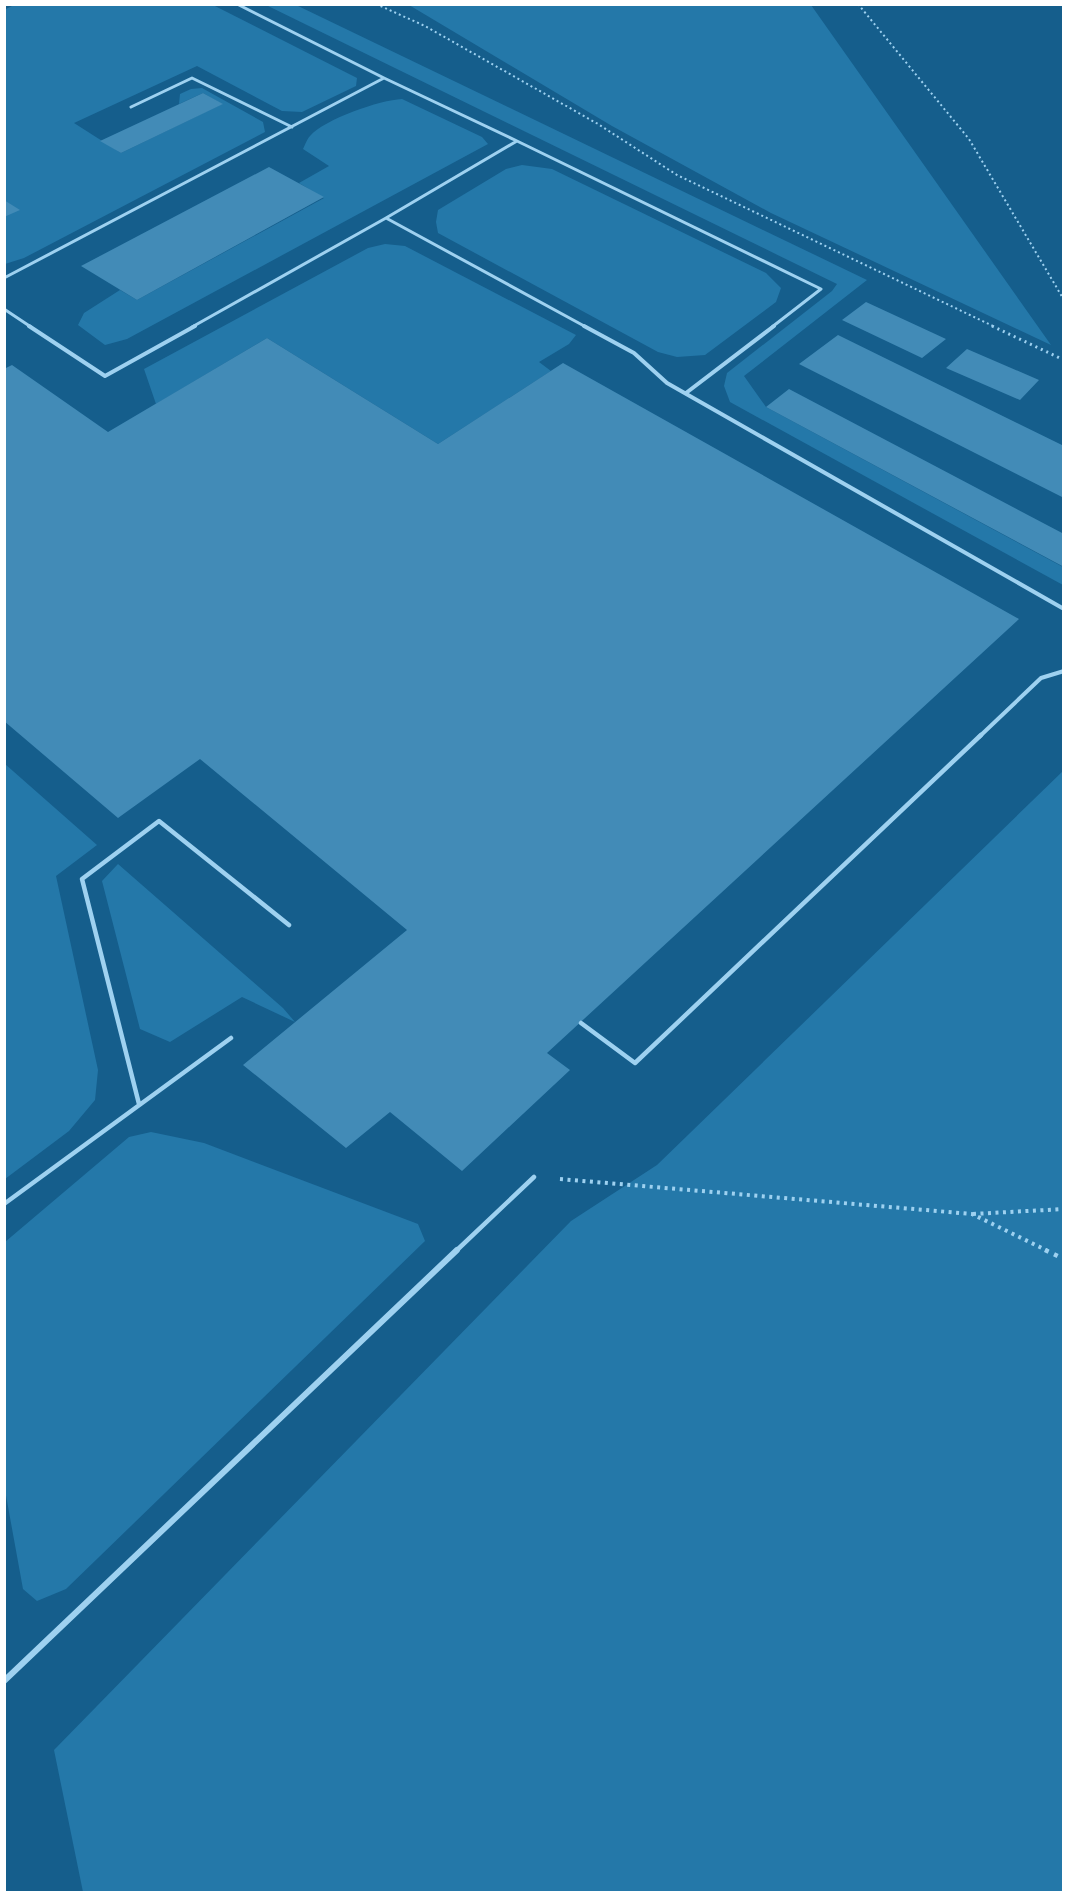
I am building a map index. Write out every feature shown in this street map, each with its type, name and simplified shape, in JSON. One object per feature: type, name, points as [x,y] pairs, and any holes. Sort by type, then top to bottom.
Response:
[{"type":"lane","points":[[237,4],[384,78],[821,290],[686,393]]},
{"type":"lane","points":[[131,107],[192,78],[292,127]]},
{"type":"lane","points":[[4,278],[384,78]]},
{"type":"lane","points":[[4,309],[105,376],[386,218],[517,141]]},
{"type":"lane","points":[[386,218],[634,353],[666,383],[1064,609]]},
{"type":"lane","points":[[581,1023],[635,1063],[1041,678],[1064,671]]},
{"type":"lane","points":[[139,1104],[82,879],[159,820],[289,925]]},
{"type":"lane","points":[[4,1204],[231,1038]]},
{"type":"lane","points":[[4,1681],[534,1177]]},
{"type":"path","points":[[376,4],[425,26],[598,124],[677,175],[1064,360]]},
{"type":"path","points":[[858,4],[969,139],[1064,300]]},
{"type":"path","points":[[534,1177],[972,1214],[1064,1209]]},
{"type":"path","points":[[972,1214],[1064,1259]]},
{"type":"shaded area","points":[[16,4],[213,5],[357,78],[356,86],[302,112],[282,111],[197,66],[74,123],[121,153],[222,104],[203,93],[179,104],[180,94],[191,89],[202,88],[263,122],[265,132],[24,258],[5,264],[4,10]]},
{"type":"shaded area","points":[[266,5],[296,5],[867,280],[744,376],[766,407],[1063,567],[1063,585],[730,402],[724,386],[727,373],[832,291],[837,284]]},
{"type":"shaded area","points":[[409,5],[811,5],[1051,345],[771,213],[612,126]]},
{"type":"shaded area","points":[[402,99],[482,137],[488,144],[127,339],[105,345],[78,325],[84,313],[120,290],[137,300],[324,198],[299,183],[329,166],[303,149],[309,137],[340,117],[380,103]]},
{"type":"shaded area","points":[[522,165],[552,169],[766,273],[781,288],[776,302],[705,355],[677,357],[658,352],[438,233],[436,222],[438,210],[506,169]]},
{"type":"shaded area","points":[[385,244],[405,246],[576,335],[569,344],[539,362],[551,371],[438,444],[267,338],[156,404],[144,369],[368,248]]},
{"type":"shaded area","points":[[5,764],[97,845],[56,876],[98,1070],[95,1100],[69,1131],[5,1179]]},
{"type":"shaded area","points":[[1063,771],[1063,1892],[83,1892],[54,1750],[571,1221],[657,1165]]},
{"type":"shaded area","points":[[118,864],[283,1008],[295,1022],[242,997],[170,1042],[140,1029],[102,881]]},
{"type":"shaded area","points":[[151,1132],[204,1143],[418,1224],[425,1241],[66,1589],[37,1601],[23,1589],[5,1490],[5,1242],[129,1137]]},
{"type":"building","points":[[203,93],[223,104],[121,153],[100,141]]},
{"type":"building","points":[[269,167],[324,197],[137,300],[81,266]]},
{"type":"building","points":[[4,200],[20,210],[4,217]]},
{"type":"building","points":[[866,302],[946,339],[922,358],[842,320]]},
{"type":"building","points":[[838,335],[1064,446],[1064,498],[799,364]]},
{"type":"building","points":[[267,338],[438,444],[563,363],[1019,619],[547,1053],[570,1070],[462,1171],[390,1112],[346,1148],[243,1065],[407,930],[200,759],[118,818],[4,721],[4,369],[12,365],[108,432]]},
{"type":"building","points":[[967,349],[1039,380],[1020,400],[946,368]]},
{"type":"building","points":[[789,389],[1064,534],[1064,567],[766,407]]}]
